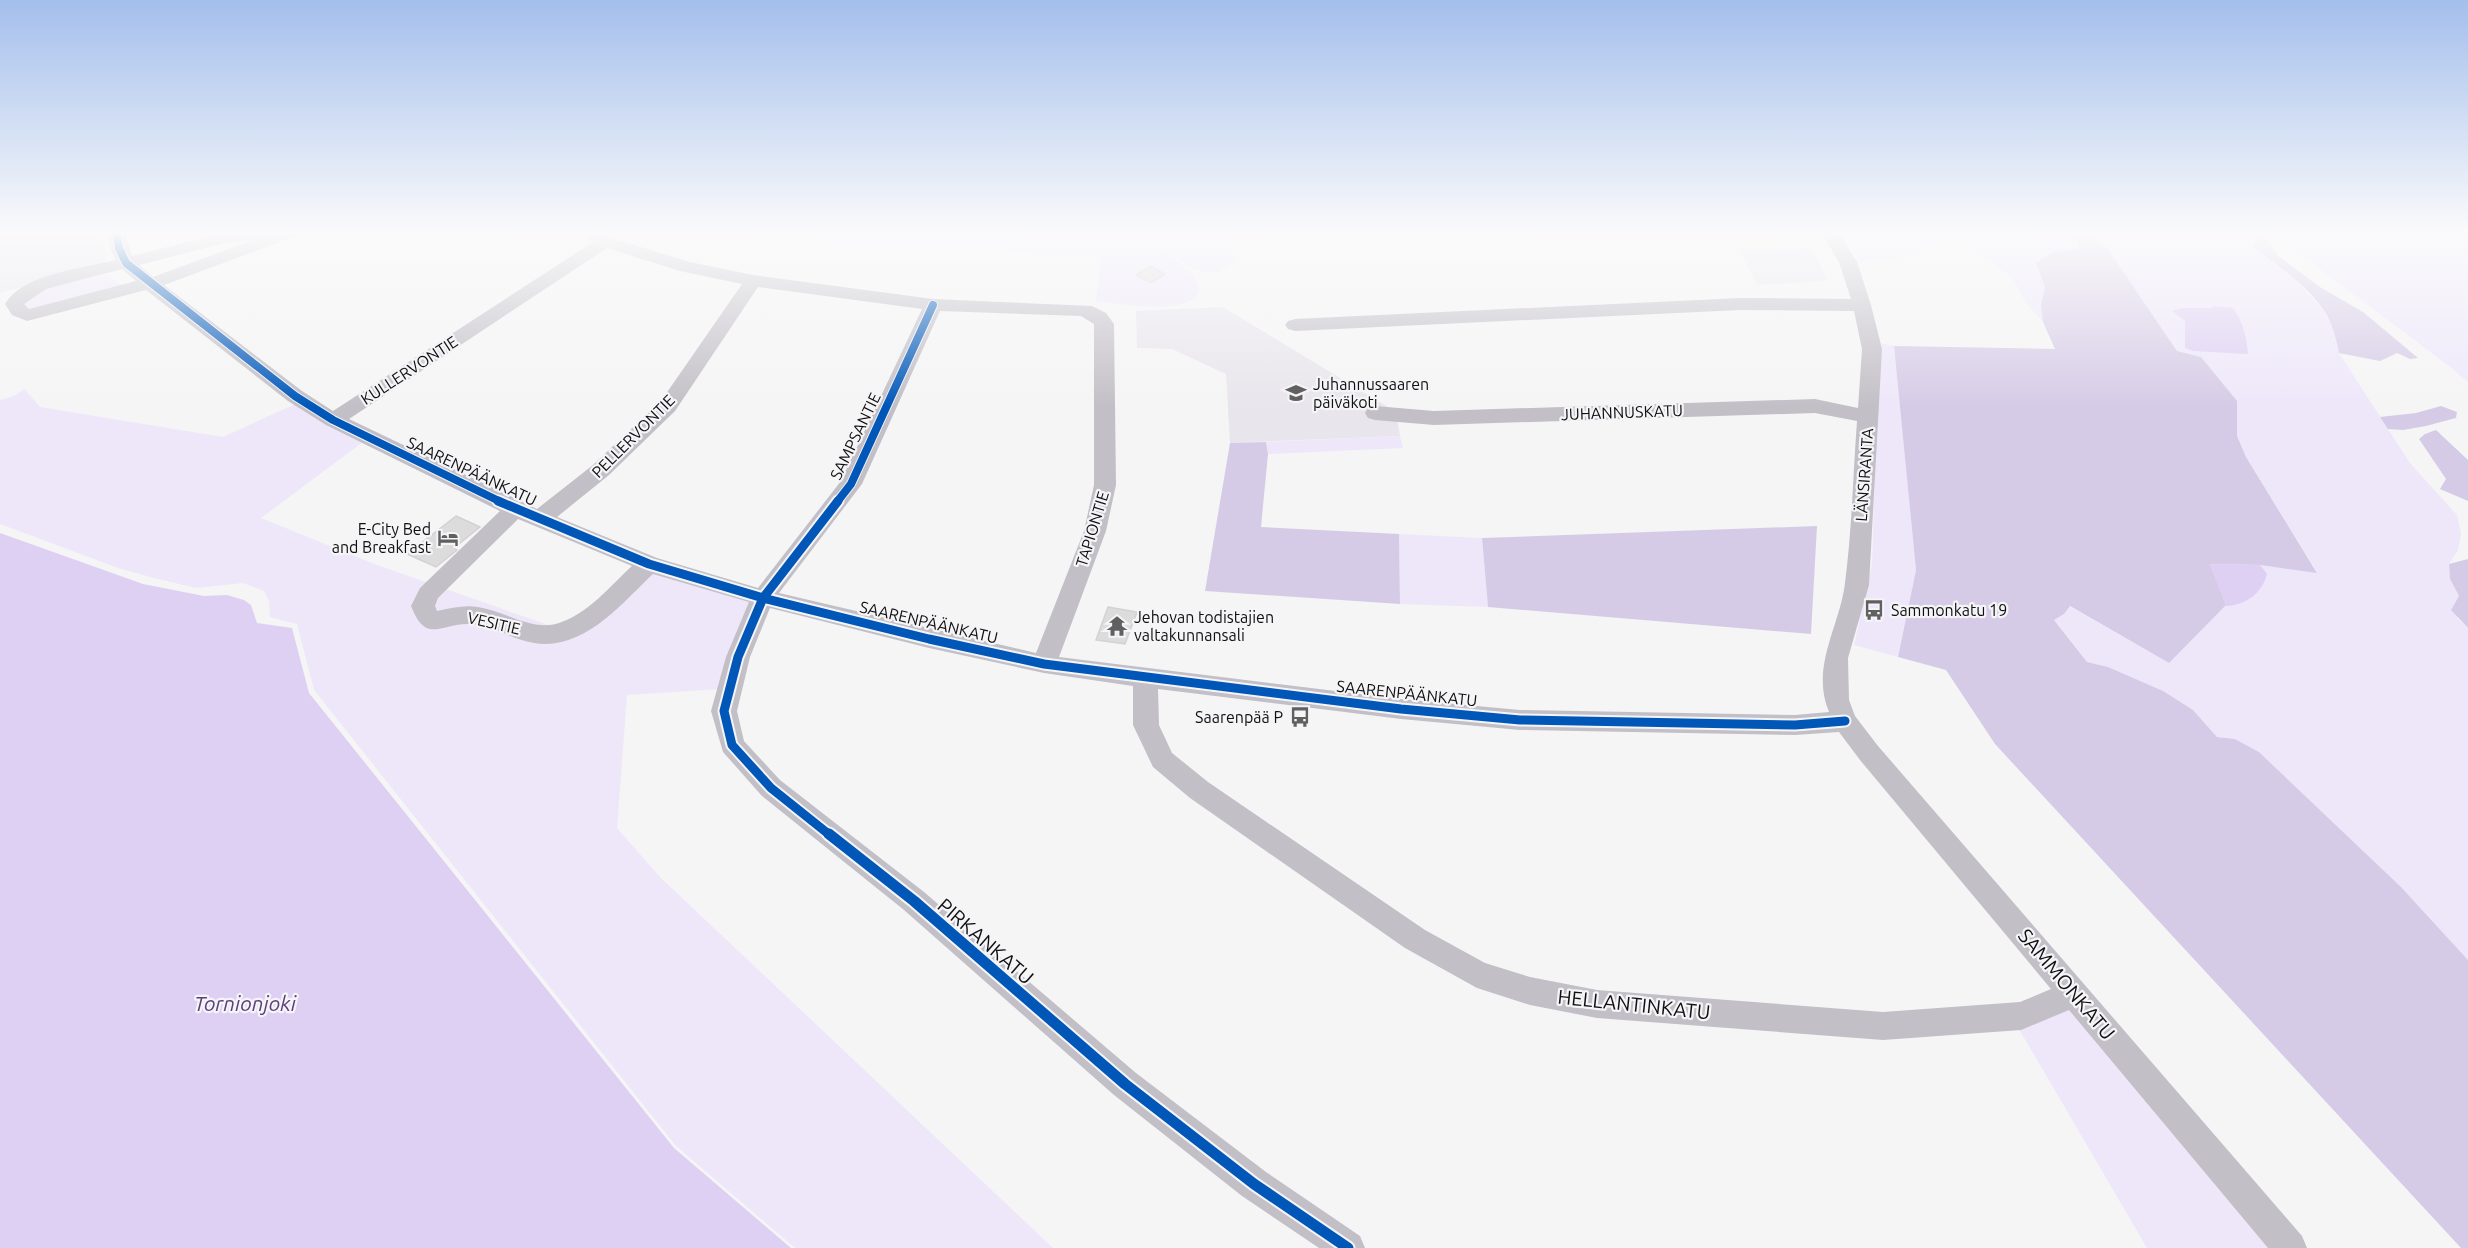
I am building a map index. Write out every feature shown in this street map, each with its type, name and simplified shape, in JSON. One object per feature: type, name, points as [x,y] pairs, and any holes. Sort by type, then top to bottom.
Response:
[{"type":"street","points":[[30,290],[18,297],[14,304],[19,311],[27,315],[125,290]]},
{"type":"street","name":"SAARENPÄÄNKATU","points":[[158,290],[295,396],[333,420],[515,509],[649,564],[764,598],[929,639],[1044,663],[1145,678],[1401,709],[1520,720],[1795,725],[1845,721]]},
{"type":"street","name":"KULLERVONTIE","points":[[333,420],[531,290]]},
{"type":"street","name":"PELLERVONTIE","points":[[540,519],[601,470],[668,406],[747,290]]},
{"type":"street","points":[[822,290],[933,305]]},
{"type":"street","name":"LÄNSIRANTA","points":[[1845,721],[1836,700],[1836,658],[1857,585],[1872,350],[1857,290]]},
{"type":"street","points":[[1295,325],[1740,304],[1862,305]]},
{"type":"street","name":"TAPIONTIE","points":[[933,305],[1085,310],[1099,317],[1104,324],[1106,485],[1095,531],[1044,663]]},
{"type":"street","name":"SAMPSANTIE","points":[[764,598],[851,484],[933,305]]},
{"type":"street","name":"JUHANNUSKATU","points":[[1376,413],[1434,418],[1815,406],[1868,417]]},
{"type":"street","name":"VESITIE","points":[[515,509],[428,594],[423,606],[424,615],[433,621],[471,615],[536,634],[554,634],[572,628],[590,618],[649,564]]},
{"type":"street","name":"PIRKANKATU","points":[[764,598],[738,657],[724,711],[732,745],[771,788],[914,901],[1125,1084],[1254,1184],[1348,1248]]},
{"type":"street","name":"HELLANTINKATU","points":[[1145,678],[1146,725],[1162,760],[1199,790],[1415,939],[1477,974],[1530,991],[1597,1004],[1883,1026],[2021,1016],[2075,993]]},
{"type":"street","name":"SAMMONKATU","points":[[1845,721],[1869,753],[2290,1248]]},
{"type":"shaded area","points":[[102,290],[32,309],[24,307],[24,298],[34,291]]},
{"type":"shaded area","points":[[1097,290],[1198,290],[1197,295],[1185,303],[1176,305],[1141,306],[1096,301]]},
{"type":"shaded area","points":[[2019,290],[2045,290],[2041,306],[2043,322],[2025,302]]},
{"type":"shaded area","points":[[2044,290],[2136,290],[2177,351],[2201,357],[2237,401],[2237,436],[2246,457],[2317,573],[2260,565],[2210,564],[2226,605],[2169,663],[2070,606],[2064,614],[2054,620],[2087,662],[2108,667],[2163,691],[2193,710],[2217,737],[2235,739],[2259,752],[2401,887],[2468,960],[2468,1248],[2461,1248],[1995,744],[1946,670],[1898,657],[1916,570],[1894,346],[2055,349],[2043,322],[2041,306]]},
{"type":"shaded area","points":[[2136,290],[2305,290],[2323,309],[2334,331],[2339,353],[2410,463],[2457,515],[2461,534],[2458,550],[2449,564],[2450,579],[2459,596],[2456,604],[2457,618],[2468,628],[2468,960],[2401,887],[2259,752],[2235,739],[2217,737],[2193,710],[2108,667],[2087,662],[2054,620],[2064,614],[2069,606],[2169,663],[2209,564],[2260,565],[2317,572],[2246,457],[2237,436],[2236,401],[2201,357],[2177,351]]},
{"type":"shaded area","points":[[2306,290],[2326,290],[2363,312],[2418,358],[2410,359],[2397,353],[2380,361],[2339,353],[2331,325],[2316,300]]},
{"type":"shaded area","points":[[2348,290],[2468,290],[2468,382]]},
{"type":"shaded area","name":"Juhannussaaren päiväkoti","points":[[1223,307],[1396,412],[1400,436],[1230,443],[1226,374],[1172,349],[1137,348],[1136,311]]},
{"type":"shaded area","points":[[1879,343],[1894,346],[1916,570],[1898,657],[1854,645],[1872,564]]},
{"type":"shaded area","points":[[24,389],[40,407],[223,437],[304,400],[375,433],[261,518],[377,565],[554,627],[584,615],[647,558],[772,600],[737,688],[627,695],[617,828],[661,878],[1053,1248],[795,1248],[676,1146],[314,690],[297,624],[270,617],[269,601],[264,591],[243,583],[196,588],[154,578],[118,568],[0,524],[0,400],[14,396]]},
{"type":"shaded area","points":[[2441,406],[2457,412],[2456,418],[2403,430],[2388,429],[2380,417],[2416,413]]},
{"type":"shaded area","points":[[2436,430],[2468,460],[2468,501],[2440,489],[2446,479],[2419,439]]},
{"type":"shaded area","points":[[1400,436],[1403,448],[1268,454],[1266,442]]},
{"type":"shaded area","points":[[1266,442],[1268,454],[1261,527],[1399,534],[1400,604],[1205,591],[1230,443]]},
{"type":"shaded area","points":[[1817,526],[1811,634],[1488,607],[1482,538]]},
{"type":"shaded area","points":[[1399,534],[1482,538],[1488,607],[1400,604]]},
{"type":"shaded area","points":[[2468,559],[2468,628],[2451,610],[2459,596],[2450,579],[2449,564]]},
{"type":"shaded area","points":[[2076,1003],[2281,1248],[2147,1248],[2016,1024]]},
{"type":"water","points":[[2214,306],[2233,308],[2244,330],[2248,354],[2193,351],[2185,348],[2185,321],[2172,311]]},
{"type":"water","name":"Tornionjoki","points":[[0,533],[143,584],[204,596],[227,595],[244,600],[251,605],[257,623],[292,628],[309,693],[674,1148],[791,1248],[0,1248]]},
{"type":"water","points":[[2210,564],[2260,565],[2267,574],[2265,581],[2252,597],[2246,601],[2226,606]]},
{"type":"building","name":"E-City Bed and Breakfast","points":[[456,516],[480,527],[454,548],[457,550],[436,567],[407,554]]},
{"type":"building","name":"Jehovan todistajien valtakunnansali","points":[[1108,607],[1137,612],[1125,644],[1096,640]]},
{"type":"cycle path","points":[[158,290],[295,396],[333,420],[515,509],[649,564],[763,598],[929,639],[1044,664],[1401,709],[1520,720],[1795,725],[1845,721]]},
{"type":"cycle path","points":[[933,305],[851,484],[763,598],[738,657],[724,711],[732,745],[771,788],[914,901],[1125,1084],[1254,1184],[1348,1248]]},
{"type":"place","name":"Juhannussaaren päiväkoti","points":[[1296,393]]},
{"type":"place","name":"E-City Bed and Breakfast","points":[[448,538]]},
{"type":"place","name":"Sammonkatu 19","points":[[1874,610]]},
{"type":"place","name":"Jehovan todistajien valtakunnansali","points":[[1117,626]]},
{"type":"place","name":"Saarenpää P","points":[[1300,717]]}]
